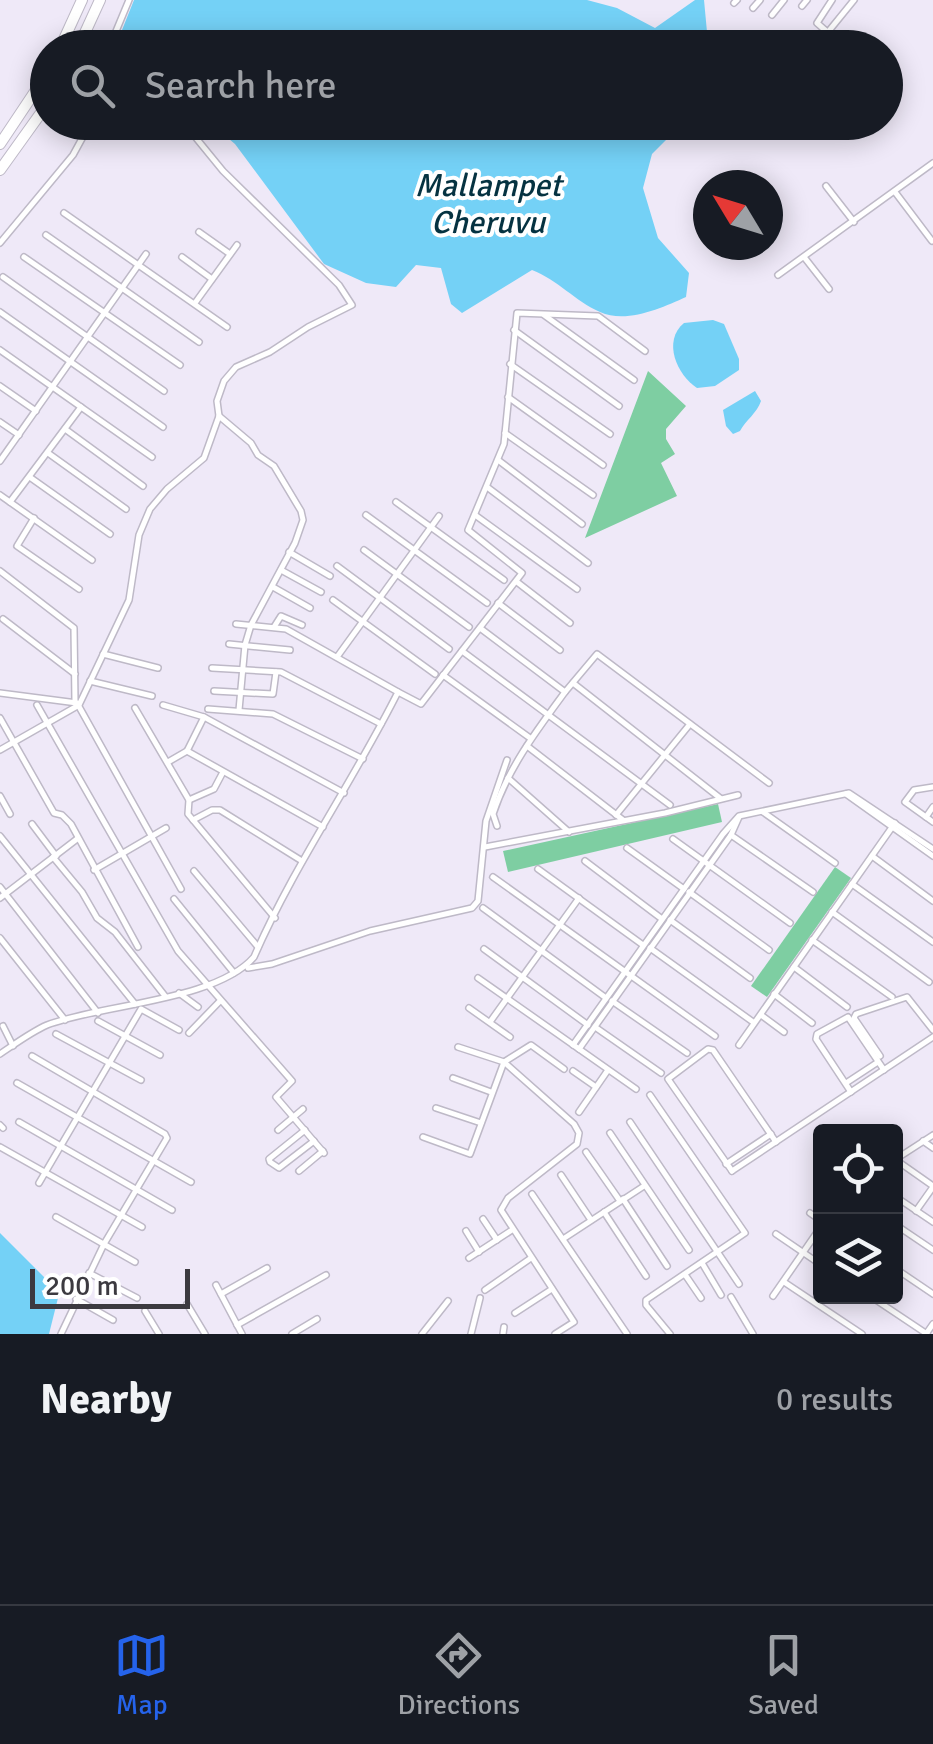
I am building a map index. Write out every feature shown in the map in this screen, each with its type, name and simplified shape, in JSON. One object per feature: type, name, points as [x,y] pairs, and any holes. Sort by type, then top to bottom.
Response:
[{"type":"highway","points":[[68,30],[82,0]]},
{"type":"highway","points":[[86,30],[100,0]]},
{"type":"highway","points":[[0,144],[30,99]]},
{"type":"highway","points":[[0,170],[30,128]]},
{"type":"street","points":[[115,30],[129,0]]},
{"type":"street","points":[[753,8],[760,0]]},
{"type":"street","points":[[772,15],[784,0]]},
{"type":"street","points":[[802,6],[807,0]]},
{"type":"street","points":[[824,30],[816,19],[832,0]]},
{"type":"street","points":[[830,30],[854,0]]},
{"type":"street","points":[[0,243],[81,140]]},
{"type":"street","points":[[0,750],[77,703],[129,600],[139,535],[150,509],[166,489],[204,458],[219,416],[218,401],[224,381],[236,367],[352,305],[340,285],[223,171],[198,140]]},
{"type":"street","points":[[778,276],[933,163]]},
{"type":"street","points":[[826,186],[854,222]]},
{"type":"street","points":[[896,192],[932,241]]},
{"type":"street","points":[[64,213],[228,327]]},
{"type":"street","points":[[199,232],[230,254]]},
{"type":"street","points":[[46,235],[199,342]]},
{"type":"street","points":[[194,303],[237,245]]},
{"type":"street","points":[[0,461],[146,254]]},
{"type":"street","points":[[24,257],[180,365]]},
{"type":"street","points":[[182,257],[212,278]]},
{"type":"street","points":[[804,257],[829,290]]},
{"type":"street","points":[[3,277],[164,391]]},
{"type":"street","points":[[0,312],[163,426]]},
{"type":"street","points":[[236,624],[274,627],[298,634],[421,704],[522,573],[468,530],[498,460],[505,433],[517,312],[598,316],[646,351]]},
{"type":"street","points":[[542,314],[634,380]]},
{"type":"street","points":[[514,330],[619,406]]},
{"type":"street","points":[[0,350],[152,457]]},
{"type":"street","points":[[510,364],[610,434]]},
{"type":"street","points":[[0,386],[36,411]]},
{"type":"street","points":[[508,396],[603,465]]},
{"type":"street","points":[[10,502],[80,407]]},
{"type":"street","points":[[219,416],[274,466],[303,520],[273,587],[251,624],[244,645],[239,710]]},
{"type":"street","points":[[0,422],[19,435]]},
{"type":"street","points":[[65,429],[143,486]]},
{"type":"street","points":[[505,433],[593,495]]},
{"type":"street","points":[[48,453],[126,509]]},
{"type":"street","points":[[498,460],[582,524]]},
{"type":"street","points":[[30,478],[110,534]]},
{"type":"street","points":[[487,487],[588,562]]},
{"type":"street","points":[[0,495],[92,560]]},
{"type":"street","points":[[396,502],[504,580]]},
{"type":"street","points":[[366,515],[487,603]]},
{"type":"street","points":[[475,515],[577,589]]},
{"type":"street","points":[[337,657],[439,516]]},
{"type":"street","points":[[34,518],[18,546],[79,589]]},
{"type":"street","points":[[364,550],[469,627]]},
{"type":"street","points":[[289,552],[330,576]]},
{"type":"street","points":[[338,566],[448,649]]},
{"type":"street","points":[[281,570],[321,592]]},
{"type":"street","points":[[0,572],[74,628],[77,703],[182,890]]},
{"type":"street","points":[[516,581],[570,623]]},
{"type":"street","points":[[273,587],[310,608]]},
{"type":"street","points":[[333,600],[435,674]]},
{"type":"street","points":[[498,604],[560,650]]},
{"type":"street","points":[[274,627],[281,616],[302,626]]},
{"type":"street","points":[[3,619],[75,674]]},
{"type":"street","points":[[480,628],[565,692]]},
{"type":"street","points":[[228,644],[290,650]]},
{"type":"street","points":[[462,651],[670,805]]},
{"type":"street","points":[[104,654],[158,668]]},
{"type":"street","points":[[497,826],[493,814],[531,738],[598,654],[769,783]]},
{"type":"street","points":[[212,668],[276,671],[382,724]]},
{"type":"street","points":[[214,691],[274,694],[276,671]]},
{"type":"street","points":[[443,675],[531,738]]},
{"type":"street","points":[[90,681],[152,696]]},
{"type":"street","points":[[572,683],[721,799]]},
{"type":"street","points":[[244,968],[398,692]]},
{"type":"street","points":[[0,693],[77,703]]},
{"type":"street","points":[[38,705],[178,951],[292,1081],[276,1097],[323,1152],[298,1171]]},
{"type":"street","points":[[163,705],[204,717],[344,793]]},
{"type":"street","points":[[135,708],[188,800],[188,814],[275,918]]},
{"type":"street","points":[[208,709],[278,715],[363,759]]},
{"type":"street","points":[[168,762],[186,751],[204,717]]},
{"type":"street","points":[[0,718],[54,813],[71,824],[138,947]]},
{"type":"street","points":[[616,815],[690,724]]},
{"type":"street","points":[[527,746],[624,821]]},
{"type":"street","points":[[186,751],[323,827]]},
{"type":"street","points":[[0,1054],[44,1026],[206,986],[244,968],[272,964],[370,930],[470,909],[478,901],[487,816],[507,760]]},
{"type":"street","points":[[188,800],[214,789],[223,772]]},
{"type":"street","points":[[508,778],[569,832]]},
{"type":"street","points":[[933,787],[914,790],[904,802],[933,822]]},
{"type":"street","points":[[576,1047],[739,816],[846,794],[933,852]]},
{"type":"street","points":[[486,848],[738,795]]},
{"type":"street","points":[[0,796],[10,814]]},
{"type":"street","points":[[926,817],[933,807]]},
{"type":"street","points":[[193,820],[220,810],[302,861]]},
{"type":"street","points":[[763,812],[835,863]]},
{"type":"street","points":[[706,862],[730,834],[739,816]]},
{"type":"street","points":[[32,824],[97,918],[115,932],[165,996]]},
{"type":"street","points":[[739,1045],[894,825]]},
{"type":"street","points":[[94,870],[166,828]]},
{"type":"street","points":[[730,834],[812,892]]},
{"type":"street","points":[[0,836],[134,1004]]},
{"type":"street","points":[[673,838],[790,923]]},
{"type":"street","points":[[3,896],[77,839]]},
{"type":"street","points":[[628,848],[769,950]]},
{"type":"street","points":[[872,856],[933,901]]},
{"type":"street","points":[[584,860],[750,978]]},
{"type":"street","points":[[538,869],[754,1023]]},
{"type":"street","points":[[194,871],[258,947]]},
{"type":"street","points":[[493,877],[715,1036]]},
{"type":"street","points":[[852,884],[933,942]]},
{"type":"street","points":[[0,888],[98,1012]]},
{"type":"street","points":[[490,1022],[580,898]]},
{"type":"street","points":[[174,899],[234,973]]},
{"type":"street","points":[[483,908],[686,1053]]},
{"type":"street","points":[[832,912],[929,982]]},
{"type":"street","points":[[0,938],[65,1020]]},
{"type":"street","points":[[812,940],[892,997]]},
{"type":"street","points":[[484,949],[660,1074]]},
{"type":"street","points":[[794,967],[847,1006]]},
{"type":"street","points":[[478,978],[636,1089]]},
{"type":"street","points":[[179,993],[198,1006]]},
{"type":"street","points":[[774,994],[812,1022]]},
{"type":"street","points":[[776,1142],[713,1050],[708,1049],[668,1079],[731,1172],[852,1092],[884,1070],[933,1034],[907,997],[854,1018],[884,1070]]},
{"type":"street","points":[[189,1033],[220,1002]]},
{"type":"street","points":[[469,1008],[510,1037]]},
{"type":"street","points":[[39,1183],[124,1036],[145,1009],[178,1030]]},
{"type":"street","points":[[761,1015],[784,1032]]},
{"type":"street","points":[[852,1092],[817,1034],[848,1017],[879,1059]]},
{"type":"street","points":[[98,1021],[160,1054]]},
{"type":"street","points":[[3,1026],[13,1046]]},
{"type":"street","points":[[56,1034],[142,1080]]},
{"type":"street","points":[[423,1138],[470,1154],[504,1062],[531,1045],[564,1069]]},
{"type":"street","points":[[458,1046],[504,1062],[569,1117],[579,1133],[577,1144],[508,1198],[502,1210],[574,1322],[556,1334]]},
{"type":"street","points":[[32,1056],[167,1138],[76,1299],[62,1332],[70,1334]]},
{"type":"street","points":[[846,1083],[879,1059]]},
{"type":"street","points":[[579,1112],[608,1070]]},
{"type":"street","points":[[573,1071],[596,1087]]},
{"type":"street","points":[[453,1078],[491,1092]]},
{"type":"street","points":[[17,1083],[191,1182]]},
{"type":"street","points":[[650,1095],[745,1233],[645,1302],[670,1334]]},
{"type":"street","points":[[436,1108],[481,1123]]},
{"type":"street","points":[[278,1130],[303,1109]]},
{"type":"street","points":[[18,1122],[172,1210]]},
{"type":"street","points":[[630,1122],[739,1284]]},
{"type":"street","points":[[304,1130],[269,1158],[270,1162],[279,1168],[314,1141]]},
{"type":"street","points":[[610,1134],[689,1250]]},
{"type":"street","points":[[726,1164],[771,1134]]},
{"type":"street","points":[[903,1155],[933,1135]]},
{"type":"street","points":[[923,1141],[933,1148]]},
{"type":"street","points":[[0,1147],[142,1227]]},
{"type":"street","points":[[586,1152],[667,1266]]},
{"type":"street","points":[[903,1165],[933,1186],[916,1211]]},
{"type":"street","points":[[561,1175],[591,1220]]},
{"type":"street","points":[[563,1239],[644,1186]]},
{"type":"street","points":[[532,1194],[627,1334]]},
{"type":"street","points":[[903,1203],[933,1222]]},
{"type":"street","points":[[604,1212],[646,1276]]},
{"type":"street","points":[[56,1217],[135,1262]]},
{"type":"street","points":[[483,1218],[497,1240]]},
{"type":"street","points":[[469,1258],[512,1230]]},
{"type":"street","points":[[903,1230],[933,1250]]},
{"type":"street","points":[[466,1231],[479,1252]]},
{"type":"street","points":[[776,1234],[813,1259]]},
{"type":"street","points":[[773,1296],[813,1239]]},
{"type":"street","points":[[486,1290],[531,1258]]},
{"type":"street","points":[[702,1263],[720,1295]]},
{"type":"street","points":[[221,1294],[266,1268]]},
{"type":"street","points":[[89,1273],[137,1298]]},
{"type":"street","points":[[685,1274],[701,1298]]},
{"type":"street","points":[[903,1274],[933,1294]]},
{"type":"street","points":[[236,1324],[326,1275]]},
{"type":"street","points":[[784,1282],[862,1334]]},
{"type":"street","points":[[216,1286],[240,1333]]},
{"type":"street","points":[[515,1313],[552,1289]]},
{"type":"street","points":[[731,1297],[753,1334]]},
{"type":"street","points":[[471,1334],[480,1298]]},
{"type":"street","points":[[76,1299],[113,1320]]},
{"type":"street","points":[[422,1334],[448,1301]]},
{"type":"street","points":[[187,1304],[205,1334]]},
{"type":"street","points":[[882,1304],[926,1334],[933,1324]]},
{"type":"street","points":[[145,1310],[159,1334]]},
{"type":"street","points":[[292,1334],[317,1319]]},
{"type":"green space","points":[[648,371],[686,406],[666,429],[666,439],[675,454],[661,463],[677,496],[585,538]]},
{"type":"green space","points":[[718,804],[722,822],[508,872],[503,851]]},
{"type":"green space","points":[[835,867],[851,878],[767,997],[751,986]]},
{"type":"water","points":[[134,0],[587,0],[617,8],[655,28],[695,0],[704,0],[707,30],[122,30]]},
{"type":"water","name":"Mallampet Cheruvu","points":[[230,140],[666,140],[652,154],[643,188],[658,238],[689,273],[686,297],[644,313],[610,315],[532,270],[462,313],[451,304],[441,268],[416,265],[396,287],[366,283],[324,264]]},
{"type":"water","points":[[713,320],[724,324],[739,359],[739,370],[715,386],[697,388],[678,366],[674,339],[684,323]]},
{"type":"water","points":[[755,391],[761,401],[759,405],[740,431],[733,434],[726,426],[723,410]]},
{"type":"water","points":[[0,1233],[54,1287],[58,1298],[49,1334],[0,1334]]}]
